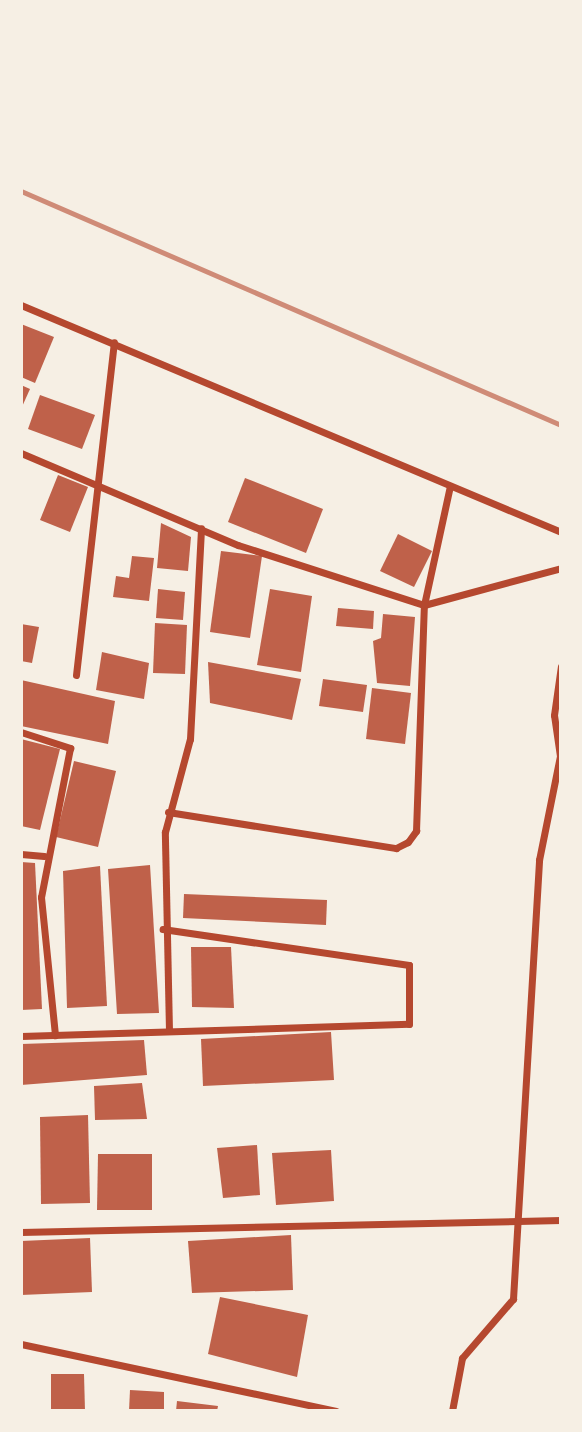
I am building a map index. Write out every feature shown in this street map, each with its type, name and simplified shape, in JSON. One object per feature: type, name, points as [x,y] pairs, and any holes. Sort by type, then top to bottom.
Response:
[{"type":"street","points":[[21,305],[561,532]]},
{"type":"street","points":[[76,675],[114,342]]},
{"type":"street","points":[[21,453],[201,528],[424,605],[561,568]]},
{"type":"street","points":[[168,812],[397,848],[408,842],[416,831],[424,605],[450,486]]},
{"type":"street","points":[[169,1031],[163,929],[168,812],[190,739],[201,528]]},
{"type":"street","points":[[452,1411],[462,1359],[513,1299],[539,860],[560,756],[554,715],[561,666]]},
{"type":"street","points":[[21,732],[70,748],[44,856],[41,897],[55,1035]]},
{"type":"street","points":[[21,854],[44,856]]},
{"type":"street","points":[[21,1036],[409,1024],[409,965],[163,929]]},
{"type":"street","points":[[21,1232],[561,1220]]},
{"type":"street","points":[[21,1344],[336,1411]]},
{"type":"building","points":[[21,324],[54,337],[35,383],[21,377]]},
{"type":"building","points":[[21,385],[30,389],[21,409]]},
{"type":"building","points":[[40,395],[95,415],[82,449],[28,429]]},
{"type":"building","points":[[58,475],[88,487],[70,532],[40,520]]},
{"type":"building","points":[[245,478],[323,509],[306,553],[228,522]]},
{"type":"building","points":[[161,523],[191,537],[188,571],[157,568]]},
{"type":"building","points":[[398,534],[432,551],[414,587],[380,571]]},
{"type":"building","points":[[221,551],[262,556],[250,638],[210,632]]},
{"type":"building","points":[[132,556],[154,558],[149,601],[113,597],[116,576],[129,578]]},
{"type":"building","points":[[158,589],[185,592],[183,620],[156,618]]},
{"type":"building","points":[[270,589],[312,596],[301,672],[257,665]]},
{"type":"building","points":[[338,608],[374,611],[373,629],[336,626]]},
{"type":"building","points":[[383,614],[415,617],[410,686],[377,683],[373,641],[381,638]]},
{"type":"building","points":[[155,623],[187,625],[185,674],[153,673]]},
{"type":"building","points":[[21,624],[39,627],[32,663],[21,661]]},
{"type":"building","points":[[102,652],[149,663],[144,699],[96,690]]},
{"type":"building","points":[[208,662],[301,679],[292,720],[210,703]]},
{"type":"building","points":[[323,679],[367,685],[363,712],[319,706]]},
{"type":"building","points":[[21,680],[115,701],[108,744],[21,726]]},
{"type":"building","points":[[372,688],[411,693],[405,744],[366,739]]},
{"type":"building","points":[[21,739],[60,749],[40,830],[21,826]]},
{"type":"building","points":[[74,761],[116,771],[98,847],[56,837]]},
{"type":"building","points":[[21,862],[35,863],[42,1009],[21,1010]]},
{"type":"building","points":[[150,865],[159,1013],[117,1014],[108,869]]},
{"type":"building","points":[[100,866],[107,1006],[67,1008],[63,871]]},
{"type":"building","points":[[184,894],[327,900],[326,925],[183,918]]},
{"type":"building","points":[[191,947],[231,947],[234,1008],[192,1007]]},
{"type":"building","points":[[331,1032],[334,1080],[203,1086],[201,1039]]},
{"type":"building","points":[[144,1040],[147,1075],[21,1085],[21,1044]]},
{"type":"building","points":[[142,1083],[147,1119],[95,1120],[94,1086]]},
{"type":"building","points":[[88,1115],[90,1203],[41,1204],[40,1117]]},
{"type":"building","points":[[257,1145],[260,1195],[223,1198],[217,1148]]},
{"type":"building","points":[[331,1150],[334,1201],[276,1205],[272,1153]]},
{"type":"building","points":[[98,1154],[152,1154],[152,1210],[97,1210]]},
{"type":"building","points":[[291,1235],[293,1290],[192,1293],[188,1241]]},
{"type":"building","points":[[90,1238],[92,1292],[21,1295],[21,1241]]},
{"type":"building","points":[[220,1297],[308,1315],[297,1377],[208,1354]]},
{"type":"building","points":[[51,1374],[84,1374],[85,1411],[51,1411]]},
{"type":"building","points":[[130,1390],[164,1392],[164,1411],[129,1411]]},
{"type":"building","points":[[177,1401],[218,1406],[217,1411],[176,1411]]},
{"type":"railway","points":[[21,191],[561,425]]}]
